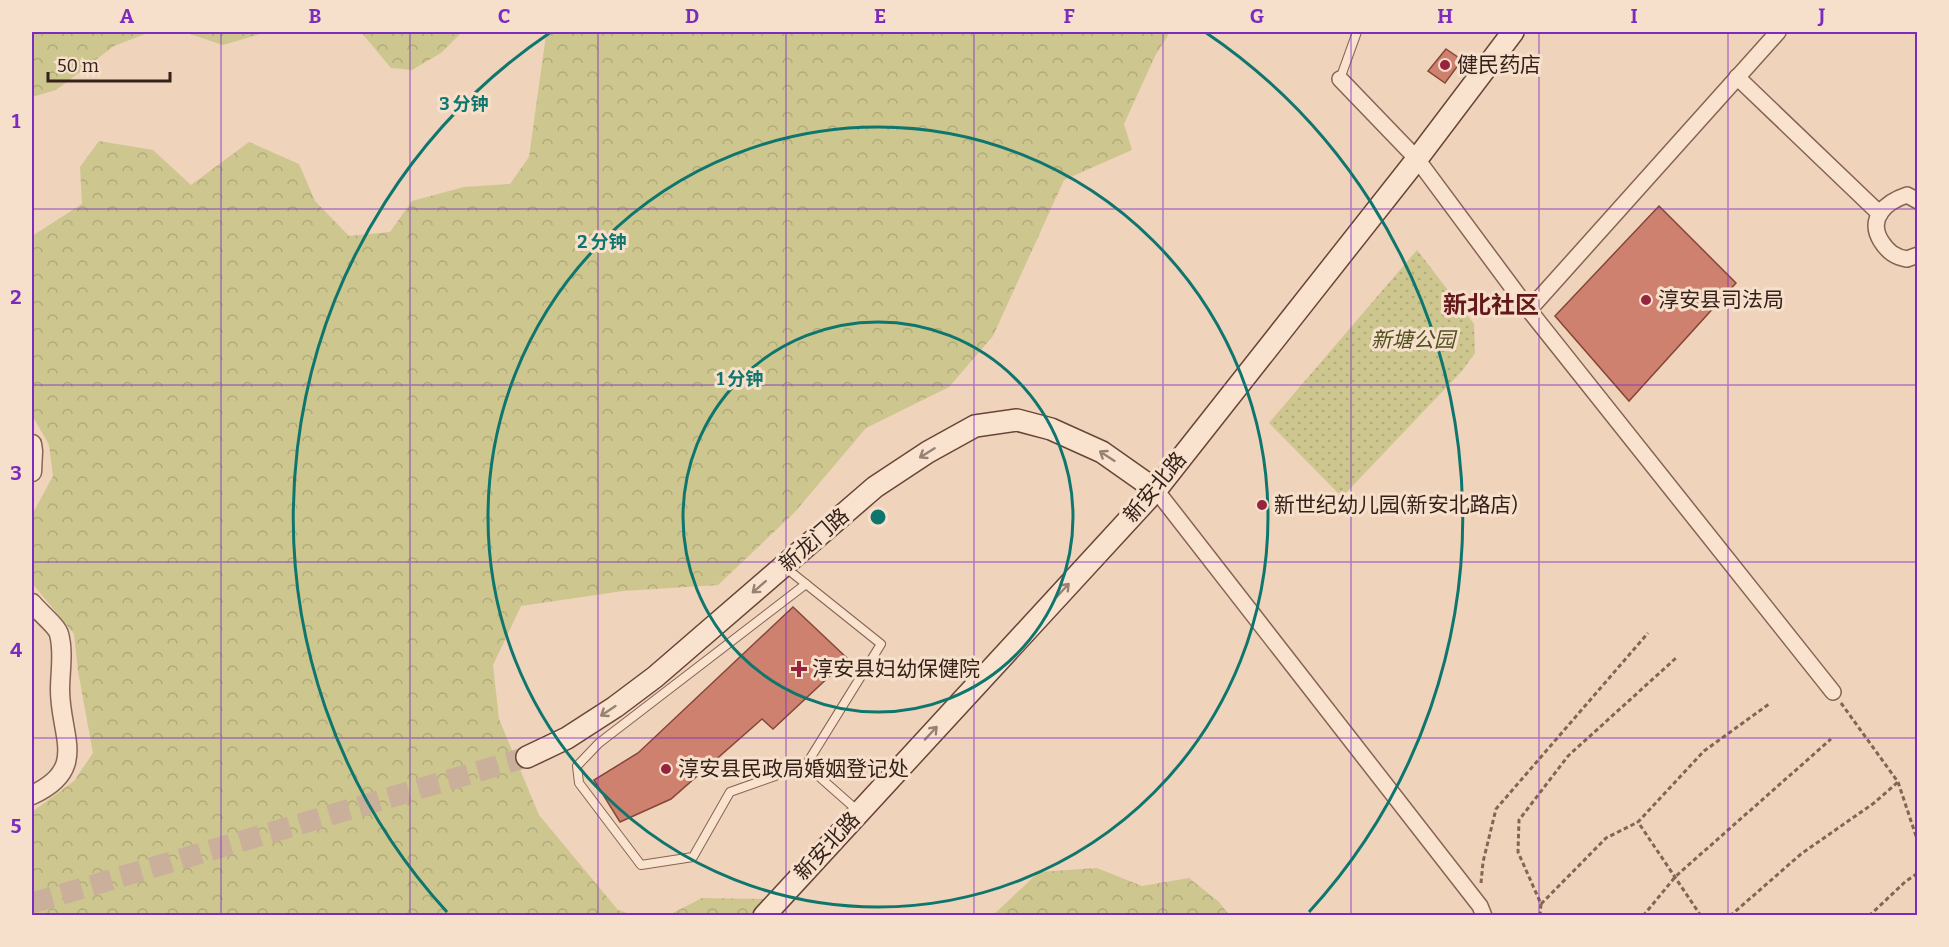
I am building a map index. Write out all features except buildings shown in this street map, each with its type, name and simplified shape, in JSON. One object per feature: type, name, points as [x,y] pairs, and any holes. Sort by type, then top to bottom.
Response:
[{"type":"main road","name":"新安北路","points":[[764,915],[1156,490],[1417,159],[1513,32]]},
{"type":"main road","name":"新龙门路","points":[[527,757],[567,738],[615,707],[655,677],[875,487],[928,452],[975,426],[1017,420],[1052,429],[1102,452],[1156,490]]},
{"type":"street","points":[[1529,310],[1778,32]]},
{"type":"street","points":[[1737,77],[1880,214]]},
{"type":"street","points":[[1340,79],[1417,159],[1529,310],[1833,692]]},
{"type":"street","points":[[1917,201],[1907,195],[1893,200],[1880,214],[1876,224],[1876,231],[1890,253],[1907,259],[1917,255]]},
{"type":"street","points":[[32,444],[32,472]]},
{"type":"street","points":[[1156,490],[1482,911]]},
{"type":"street","points":[[32,603],[59,632],[60,693],[67,735],[66,755],[57,779],[45,789],[32,795]]},
{"type":"lane","points":[[1340,79],[1357,32]]},
{"type":"lane","points":[[783,566],[806,584],[881,644],[806,765],[730,792],[693,857],[641,865],[579,783],[577,766],[599,743],[806,584]]},
{"type":"lane","points":[[806,765],[859,812]]},
{"type":"path","points":[[1482,911],[1483,862],[1496,809],[1648,633]]},
{"type":"path","points":[[1540,915],[1540,904],[1518,852],[1519,820],[1568,756],[1676,658]]},
{"type":"path","points":[[1833,692],[1898,782],[1917,842]]},
{"type":"path","points":[[1540,904],[1606,838],[1638,822],[1704,751],[1769,704]]},
{"type":"path","points":[[1643,915],[1676,876],[1831,739]]},
{"type":"path","points":[[1730,915],[1801,854],[1874,803],[1898,782]]},
{"type":"path","points":[[1638,822],[1701,915]]},
{"type":"path","points":[[1869,915],[1917,873]]},
{"type":"green space","points":[[32,32],[150,32],[114,46],[56,90],[32,97]]},
{"type":"green space","points":[[184,32],[267,32],[223,45]]},
{"type":"green space","points":[[361,32],[462,32],[441,53],[412,70],[391,68]]},
{"type":"green space","points":[[548,32],[1170,32],[1155,56],[1124,124],[1132,150],[1064,180],[993,336],[949,387],[866,428],[794,513],[718,585],[623,591],[521,606],[493,665],[499,719],[539,815],[618,910],[633,915],[32,915],[32,812],[74,781],[93,753],[78,671],[74,634],[32,583],[32,515],[53,476],[49,445],[32,415],[32,236],[82,204],[80,167],[99,141],[153,150],[191,185],[249,142],[299,164],[315,201],[349,236],[390,232],[412,201],[464,187],[510,184],[529,157]]},
{"type":"green space","name":"新塘公园","points":[[1417,250],[1474,324],[1475,353],[1462,371],[1342,497],[1269,423]]},
{"type":"green space","points":[[1097,868],[1142,886],[1189,878],[1219,902],[1229,915],[993,915],[1039,872]]},
{"type":"green space","points":[[702,898],[766,899],[786,915],[667,916]]},
{"type":"tunnel","points":[[32,903],[527,757]]},
{"type":"place","name":"健民药店","points":[[1445,65]]},
{"type":"place","name":"淳安县司法局","points":[[1646,300]]},
{"type":"place","name":"新世纪幼儿园(新安北路店)","points":[[1262,505]]},
{"type":"place","name":"淳安县妇幼保健院","points":[[799,669]]},
{"type":"place","name":"淳安县民政局婚姻登记处","points":[[666,769]]},
{"type":"district","name":"新北社区","points":[[1491,305]]}]
